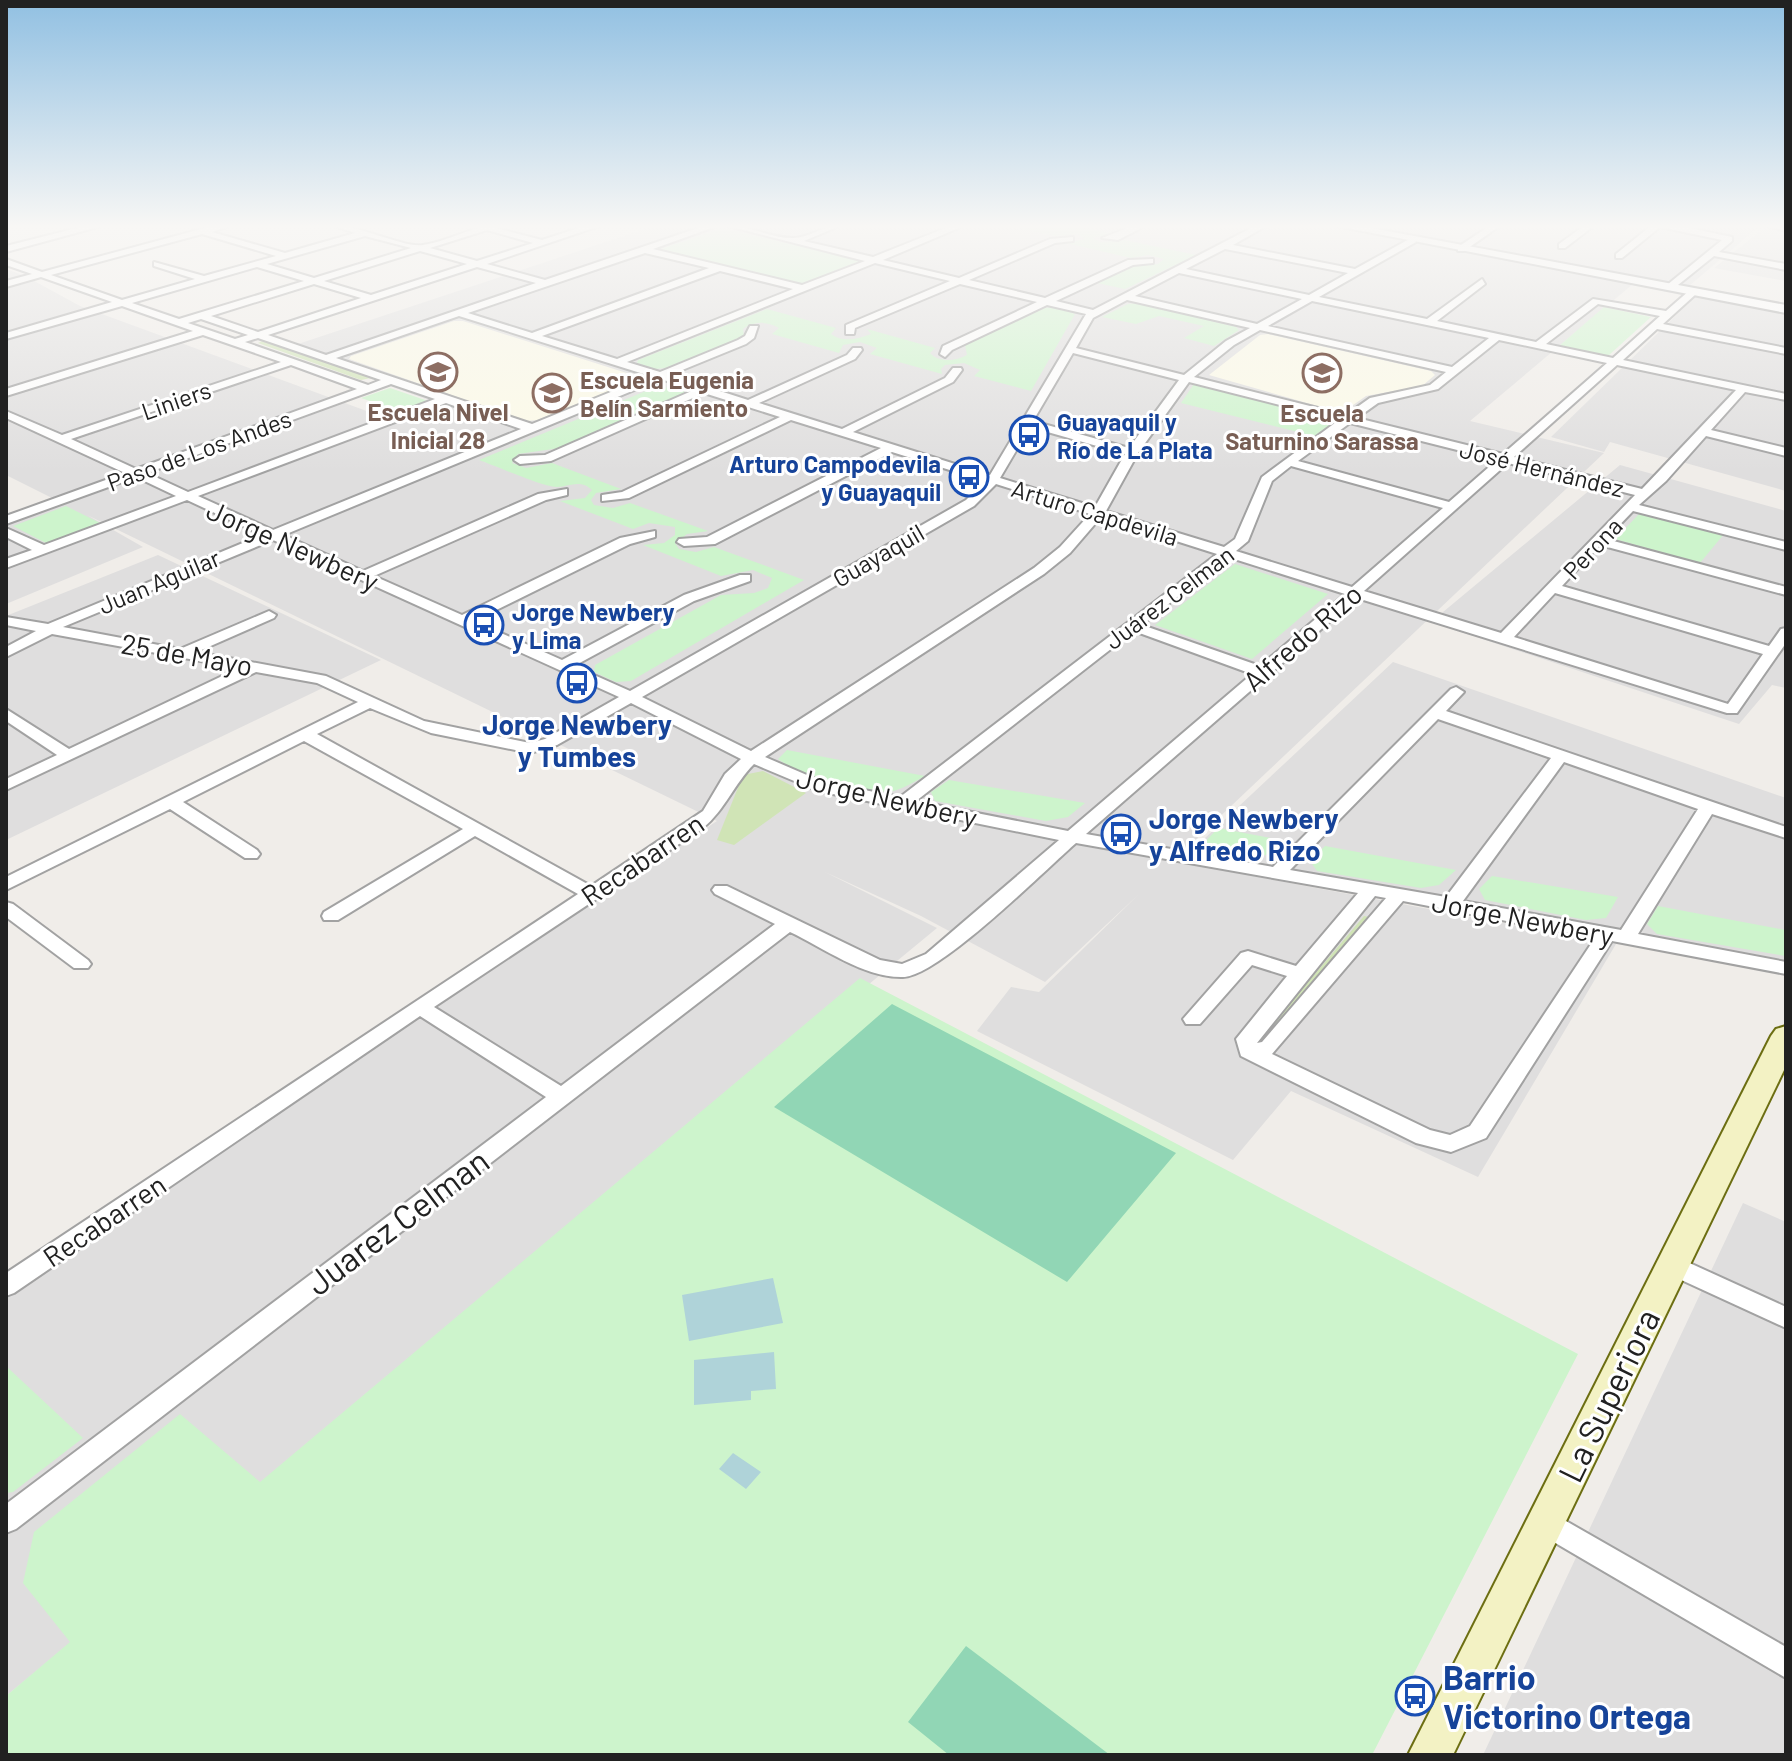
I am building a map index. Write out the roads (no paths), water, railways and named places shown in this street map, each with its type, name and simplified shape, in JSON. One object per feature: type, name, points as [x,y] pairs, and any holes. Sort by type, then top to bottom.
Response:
[{"type":"main road","name":"La Superiora","points":[[1430,1755],[1786,1036]]},
{"type":"street","points":[[6,336],[105,307]]},
{"type":"street","points":[[138,307],[368,389]]},
{"type":"street","points":[[158,328],[230,307]]},
{"type":"street","points":[[236,342],[342,307]]},
{"type":"street","points":[[326,358],[476,307]]},
{"type":"street","points":[[532,336],[611,307]]},
{"type":"street","points":[[616,363],[754,307]]},
{"type":"street","points":[[850,332],[850,327],[898,307]]},
{"type":"street","points":[[945,354],[947,348],[1031,307]]},
{"type":"street","points":[[1070,307],[1094,313]]},
{"type":"street","name":"Guayaquil","points":[[371,701],[437,730],[530,748],[551,742],[970,503],[993,480],[1089,316],[1106,307]]},
{"type":"street","points":[[1170,307],[1454,371]]},
{"type":"street","name":"Recabarren","points":[[6,1286],[697,824],[710,814],[731,777],[752,758],[1039,571],[1065,550],[1098,513],[1132,452],[1187,377],[1230,343],[1290,307]]},
{"type":"street","points":[[1351,307],[1786,397]]},
{"type":"street","points":[[1428,323],[1449,307]]},
{"type":"street","points":[[1537,346],[1588,307]]},
{"type":"street","points":[[1629,307],[1665,314]]},
{"type":"street","name":"Alfredo Rizo","points":[[789,923],[875,966],[904,971],[933,958],[1354,593],[1674,307]]},
{"type":"street","name":"Arturo Capdevila","points":[[459,313],[1732,710],[1772,652]]},
{"type":"street","points":[[202,316],[531,428]]},
{"type":"street","points":[[1653,325],[1786,351]]},
{"type":"street","name":"Juan Aguilar","points":[[6,653],[48,629],[268,535],[742,342],[749,338],[754,328]]},
{"type":"street","points":[[6,393],[204,331]]},
{"type":"street","name":"Juárez Celman","points":[[903,803],[1130,625],[1228,553],[1246,535],[1266,480],[1380,397],[1434,387],[1495,338]]},
{"type":"street","name":"José Hernández","points":[[1069,349],[1643,493]]},
{"type":"street","points":[[747,404],[851,357],[857,350]]},
{"type":"street","name":"Liniers","points":[[61,439],[291,362]]},
{"type":"street","points":[[842,433],[949,380],[957,370]]},
{"type":"street","name":"Paso de Los Andes","points":[[6,520],[392,380]]},
{"type":"street","name":"Perona","points":[[1505,638],[1630,506],[1662,478],[1743,388]]},
{"type":"street","points":[[520,460],[547,458],[702,390]]},
{"type":"street","points":[[6,564],[446,399]]},
{"type":"street","name":"Jorge Newbery","points":[[7,415],[631,697],[752,758],[818,786],[1071,837],[1451,904],[1786,968]]},
{"type":"street","points":[[606,498],[625,495],[789,417]]},
{"type":"street","points":[[1026,422],[1132,452]]},
{"type":"street","points":[[1704,432],[1786,452]]},
{"type":"street","points":[[684,542],[710,541],[890,448]]},
{"type":"street","points":[[1290,462],[1451,506]]},
{"type":"street","points":[[362,576],[542,497],[563,492]]},
{"type":"street","points":[[1630,506],[1786,546]]},
{"type":"street","points":[[6,532],[43,550]]},
{"type":"street","points":[[460,622],[625,541],[650,534]]},
{"type":"street","points":[[1599,541],[1786,591]]},
{"type":"street","points":[[563,666],[689,598],[721,584],[745,578]]},
{"type":"street","points":[[1554,588],[1772,652],[1786,632]]},
{"type":"street","points":[[182,653],[269,615]]},
{"type":"street","name":"25 de Mayo","points":[[6,621],[321,679],[371,701]]},
{"type":"street","points":[[1130,625],[1262,672]]},
{"type":"street","points":[[6,785],[256,666]]},
{"type":"street","points":[[1277,873],[1456,692]]},
{"type":"street","points":[[6,884],[371,701]]},
{"type":"street","points":[[1435,713],[1559,758],[1786,833]]},
{"type":"street","points":[[6,714],[68,755]]},
{"type":"street","points":[[306,735],[592,894]]},
{"type":"street","points":[[1451,904],[1559,758]]},
{"type":"street","points":[[171,802],[251,854]]},
{"type":"street","points":[[1248,1051],[1424,1137],[1451,1144],[1478,1132],[1708,807]]},
{"type":"street","points":[[331,916],[475,829]]},
{"type":"street","points":[[721,890],[789,923]]},
{"type":"street","points":[[1248,1051],[1246,1039],[1370,890]]},
{"type":"street","points":[[1248,1051],[1268,1048],[1399,895]]},
{"type":"street","points":[[6,908],[81,964]]},
{"type":"street","name":"Juarez Celman","points":[[6,1520],[789,923]]},
{"type":"street","points":[[1193,1019],[1248,957],[1298,973]]},
{"type":"street","points":[[420,1007],[561,1096]]},
{"type":"street","points":[[1672,1265],[1786,1318]]},
{"type":"street","points":[[1545,1522],[1786,1663]]},
{"type":"water","points":[[773,1278],[783,1323],[689,1341],[682,1295]]},
{"type":"water","points":[[774,1352],[776,1389],[751,1391],[751,1400],[694,1405],[694,1360]]},
{"type":"water","points":[[733,1453],[761,1472],[746,1489],[719,1469]]},
{"type":"place","name":"Escuela Nivel Inicial 28","points":[[438,372]]},
{"type":"place","name":"Escuela Saturnino Sarassa","points":[[1322,373]]},
{"type":"place","name":"Escuela Eugenia Belín Sarmiento","points":[[552,393]]},
{"type":"place","name":"Guayaquil y Río de La Plata","points":[[1029,435]]},
{"type":"place","name":"Arturo Campodevila y Guayaquil","points":[[969,477]]},
{"type":"place","name":"Jorge Newbery y Lima","points":[[484,625]]},
{"type":"place","name":"Jorge Newbery y Tumbes","points":[[577,683]]},
{"type":"place","name":"Jorge Newbery y Alfredo Rizo","points":[[1121,834]]},
{"type":"place","name":"Barrio Victorino Ortega","points":[[1415,1696]]}]
